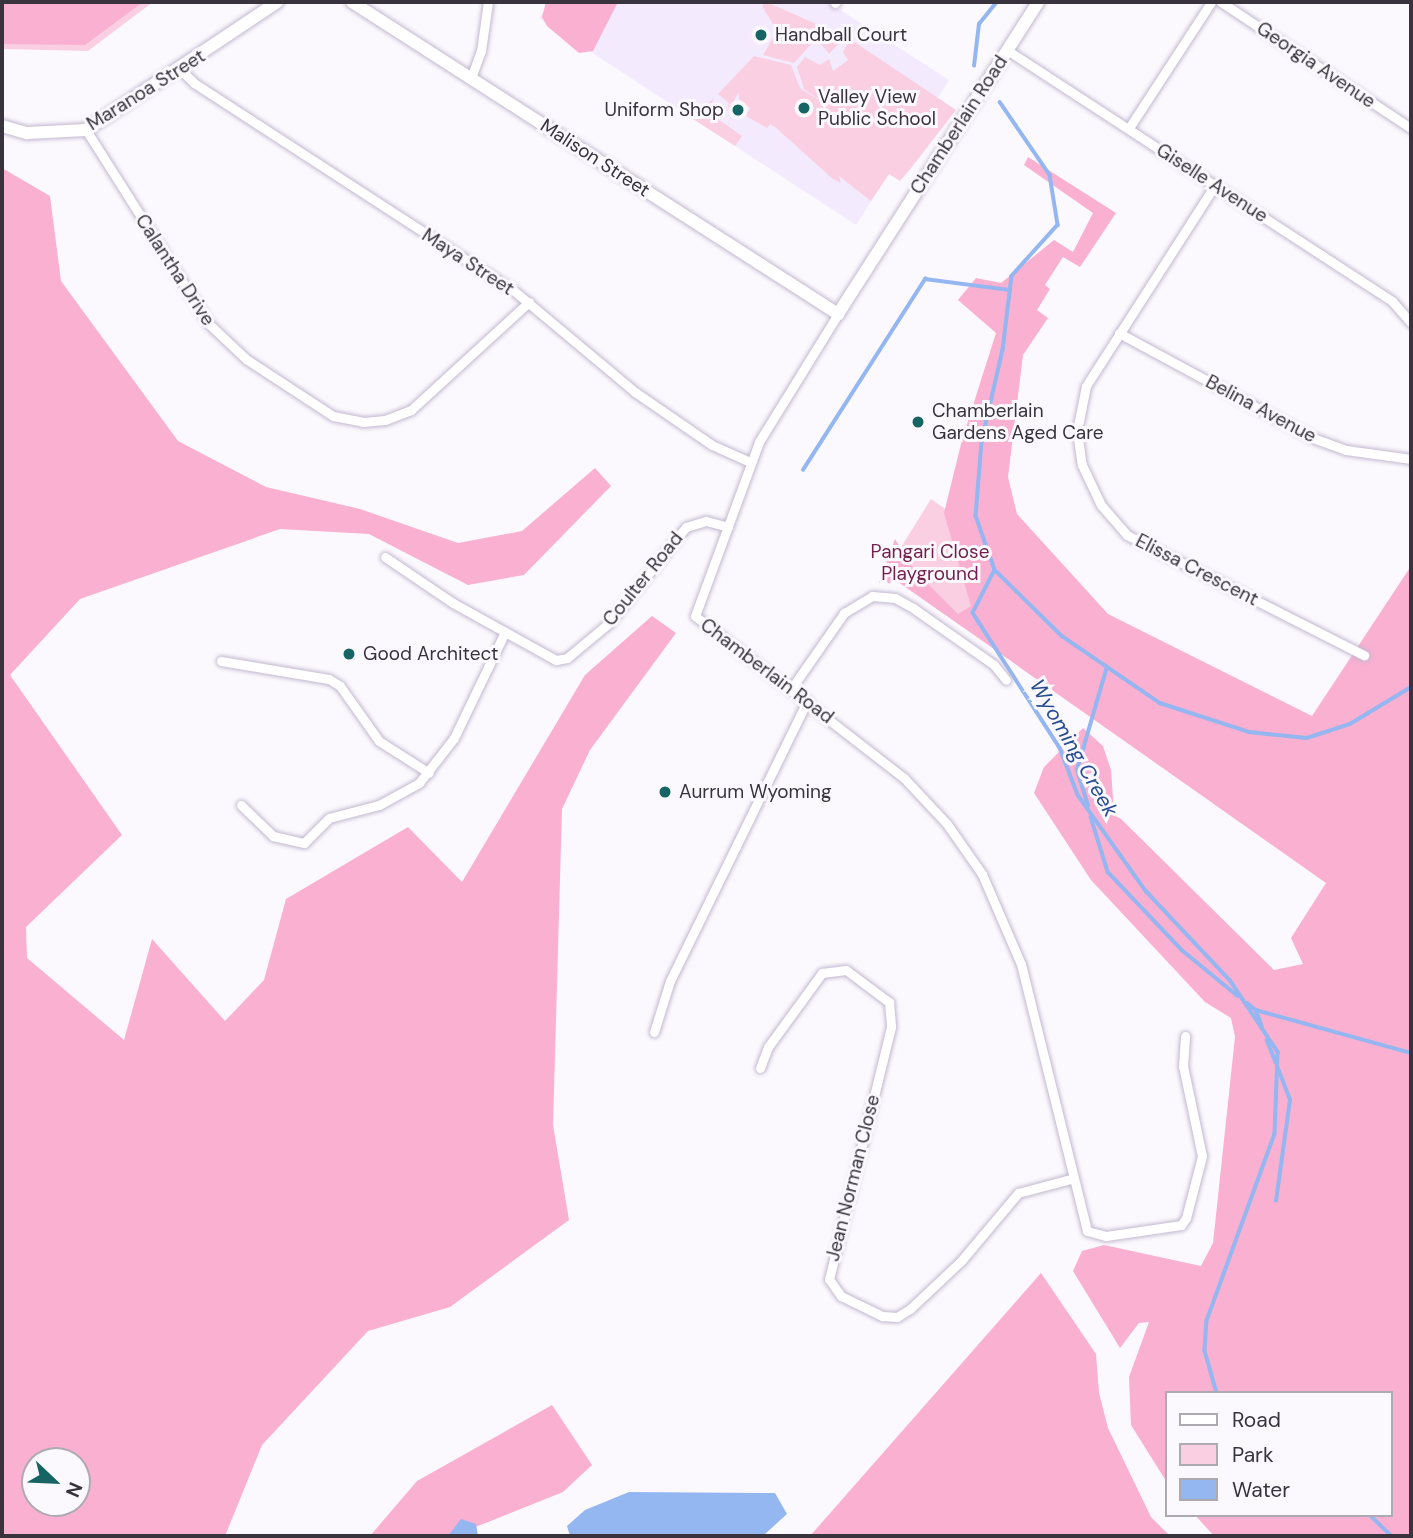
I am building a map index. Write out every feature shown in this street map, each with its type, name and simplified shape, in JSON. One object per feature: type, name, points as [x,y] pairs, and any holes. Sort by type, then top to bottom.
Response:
[{"type":"street","name":"Maranoa Street","points":[[2,126],[27,133],[86,130],[277,2]]},
{"type":"street","name":"Malison Street","points":[[352,2],[838,314]]},
{"type":"street","points":[[471,78],[479,61],[488,2]]},
{"type":"street","name":"Chamberlain Road","points":[[1038,2],[768,422],[750,462],[695,616],[807,701],[926,799],[982,874],[1021,964],[1071,1180],[1087,1231],[1106,1236],[1181,1225],[1186,1218],[1202,1156],[1183,1066],[1185,1036]]},
{"type":"street","points":[[1129,128],[1211,2]]},
{"type":"street","name":"Georgia Avenue","points":[[1221,2],[1411,128]]},
{"type":"street","name":"Giselle Avenue","points":[[1007,50],[1392,301],[1411,320]]},
{"type":"street","name":"Maya Street","points":[[180,69],[194,83],[529,302],[635,392],[718,449],[750,462]]},
{"type":"street","name":"Calantha Drive","points":[[86,130],[209,324],[246,359],[333,416],[363,422],[385,420],[411,410],[529,302]]},
{"type":"street","name":"Elissa Crescent","points":[[1214,185],[1086,386],[1077,431],[1086,477],[1113,521],[1143,544],[1364,656]]},
{"type":"street","name":"Belina Avenue","points":[[1119,333],[1313,438],[1346,450],[1411,457]]},
{"type":"street","name":"Coulter Road","points":[[385,557],[545,658],[567,658],[629,603],[686,527],[706,521],[728,527]]},
{"type":"street","points":[[791,689],[844,614],[873,596],[895,598],[914,608],[994,665],[1006,680]]},
{"type":"street","points":[[242,805],[272,836],[304,844],[329,818],[379,805],[429,773],[454,738],[504,634]]},
{"type":"street","points":[[221,661],[329,679],[340,686],[379,741],[429,773]]},
{"type":"street","points":[[654,1032],[670,981],[807,701]]},
{"type":"street","name":"Jean Norman Close","points":[[760,1068],[768,1047],[822,973],[846,970],[888,1002],[891,1027],[829,1279],[835,1293],[882,1316],[897,1317],[910,1309],[961,1261],[1017,1193],[1071,1180]]},
{"type":"shaded area","points":[[2,2],[143,2],[85,45],[2,44]]},
{"type":"shaded area","points":[[546,2],[618,2],[593,51],[579,53],[547,26],[542,17]]},
{"type":"shaded area","name":"Valley View Public School","points":[[550,2],[828,2],[949,80],[856,225],[539,18]]},
{"type":"shaded area","points":[[1028,157],[1116,213],[1080,267],[1063,257],[1045,285],[1050,289],[1037,310],[1048,318],[1023,355],[1008,477],[1017,514],[1108,614],[1312,716],[1411,566],[1411,1536],[1214,1536],[1197,1517],[1392,1517],[1392,1391],[1164,1391],[1164,1478],[1131,1425],[1129,1377],[1149,1322],[1139,1323],[1120,1348],[1073,1271],[1082,1251],[1104,1245],[1201,1266],[1213,1243],[1235,1037],[1231,1018],[1205,1002],[1091,880],[1034,793],[1044,767],[1083,728],[1103,746],[1111,770],[1114,812],[1274,970],[1303,964],[1291,938],[1326,883],[900,583],[879,583],[895,539],[915,571],[958,614],[971,606],[944,513],[962,440],[996,333],[958,300],[976,278],[1001,283],[1054,240],[1073,252],[1093,213],[1024,165]]},
{"type":"shaded area","points":[[2,168],[50,196],[61,281],[178,441],[266,487],[360,509],[458,543],[522,531],[595,468],[611,486],[524,575],[468,585],[369,534],[280,529],[80,599],[10,675],[122,835],[26,927],[27,958],[124,1040],[152,939],[225,1021],[264,980],[286,899],[408,827],[462,882],[585,675],[652,616],[676,633],[590,750],[562,809],[553,1125],[569,1220],[450,1307],[368,1331],[262,1445],[225,1536],[2,1536]]},
{"type":"shaded area","points":[[1041,1273],[1096,1354],[1099,1393],[1108,1428],[1151,1517],[1170,1536],[810,1536]]},
{"type":"shaded area","points":[[552,1405],[592,1465],[563,1492],[453,1536],[370,1536],[417,1481]]},
{"type":"green space","points":[[2,2],[153,2],[88,51],[2,49]]},
{"type":"green space","points":[[766,2],[826,28],[794,63],[763,55],[777,31],[762,6]]},
{"type":"green space","points":[[829,29],[846,36],[829,54],[820,43]]},
{"type":"green space","points":[[850,39],[956,110],[900,181],[889,174],[871,201],[839,176],[841,183],[833,179],[775,127],[770,124],[767,128],[746,116],[750,108],[739,99],[739,92],[727,112],[729,103],[718,94],[754,56],[791,65],[800,88],[830,107],[804,89],[797,67],[805,57],[820,65],[829,59],[833,71],[848,60],[843,52]]},
{"type":"green space","points":[[714,98],[708,112],[742,136],[735,146],[693,119]]},
{"type":"green space","name":"Pangari Close Playground","points":[[931,499],[951,513],[977,606],[964,628],[885,573]]},
{"type":"water","points":[[629,1492],[775,1493],[787,1514],[765,1534],[751,1536],[570,1536],[567,1526],[585,1510]]},
{"type":"water","points":[[461,1519],[476,1524],[478,1536],[448,1536]]},
{"type":"waterway","name":"Wyoming Creek","points":[[974,66],[979,24],[997,2]]},
{"type":"waterway","name":"Wyoming Creek","points":[[1000,102],[1050,175],[1058,225],[1012,276],[1003,350],[982,442],[976,516],[995,570],[973,613],[1060,748],[1078,795],[1146,891],[1230,980],[1278,1052],[1275,1134],[1207,1321],[1205,1351],[1216,1391]]},
{"type":"waterway","points":[[803,470],[925,279],[1010,290]]},
{"type":"waterway","points":[[995,570],[1062,636],[1160,703],[1249,732],[1307,738],[1350,724],[1411,687]]},
{"type":"waterway","points":[[1088,806],[1077,770],[1107,667]]},
{"type":"waterway","points":[[1091,817],[1108,872],[1182,950],[1238,996]]},
{"type":"waterway","points":[[1247,1003],[1256,1010],[1411,1053]]},
{"type":"waterway","name":"Wyoming Creek","points":[[1256,1010],[1262,1026]]},
{"type":"waterway","points":[[1267,1040],[1276,1062]]},
{"type":"waterway","points":[[1276,1201],[1290,1100],[1278,1069]]},
{"type":"waterway","name":"Wyoming Creek","points":[[1372,1517],[1392,1536]]},
{"type":"place","name":"Handball Court","points":[[761,35]]},
{"type":"place","name":"Valley View Public School","points":[[804,108]]},
{"type":"place","name":"Uniform Shop","points":[[738,110]]},
{"type":"place","name":"Chamberlain Gardens Aged Care","points":[[918,422]]},
{"type":"place","name":"Good Architect","points":[[349,654]]},
{"type":"place","name":"Aurrum Wyoming","points":[[665,792]]}]
